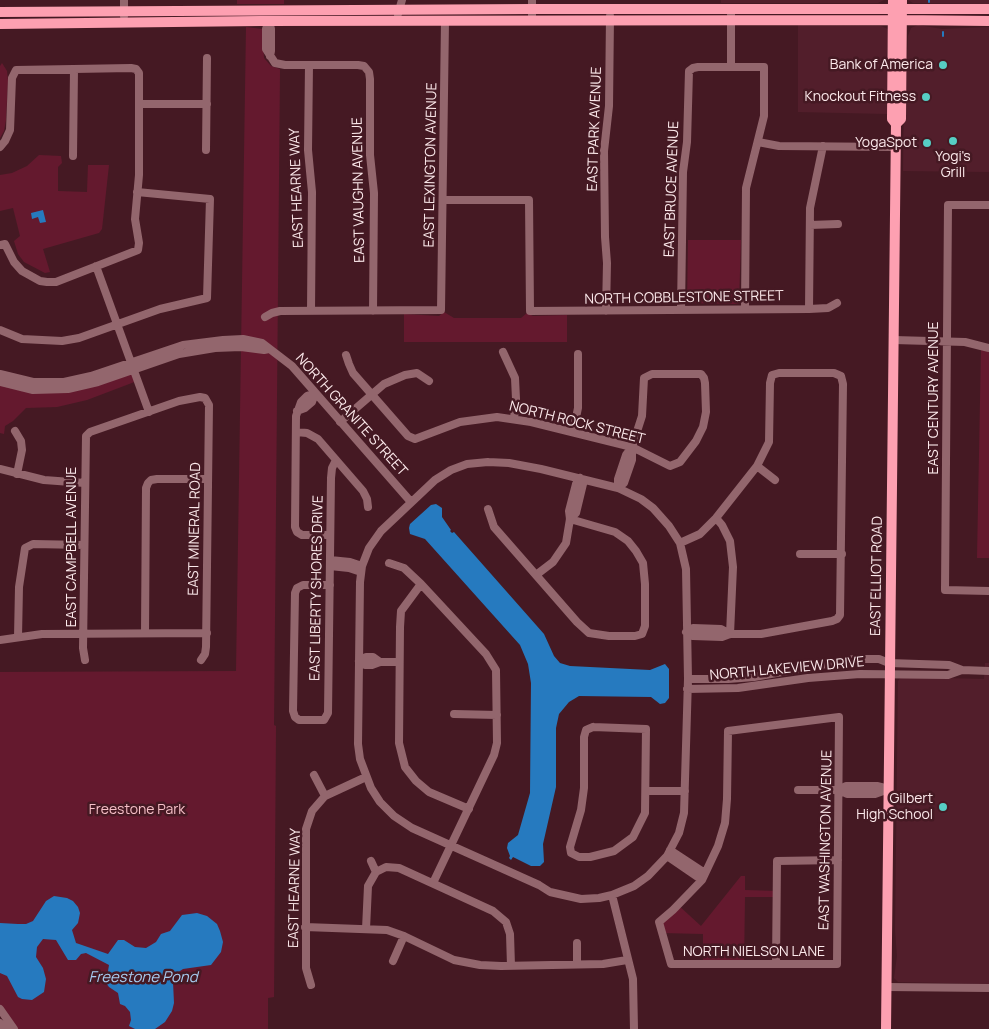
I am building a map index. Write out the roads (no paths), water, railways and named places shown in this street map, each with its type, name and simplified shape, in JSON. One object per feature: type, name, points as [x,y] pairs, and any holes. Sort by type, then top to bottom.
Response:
[{"type":"main road","points":[[0,12],[124,5],[269,10],[398,3],[532,4],[598,9],[897,5],[989,9]]},
{"type":"main road","name":"EAST ELLIOT ROAD","points":[[896,124],[901,118],[897,5]]},
{"type":"main road","points":[[562,21],[563,15],[582,14],[598,9]]},
{"type":"main road","name":"EAST ELLIOT ROAD","points":[[886,1029],[896,147],[896,124],[892,119],[892,67],[897,20]]},
{"type":"main road","points":[[0,24],[398,21],[989,21]]},
{"type":"main road","points":[[892,67],[897,73],[897,84],[901,89]]},
{"type":"street","points":[[398,3],[398,21]]},
{"type":"street","points":[[532,4],[532,21]]},
{"type":"street","points":[[124,5],[124,23]]},
{"type":"street","name":"EAST PARK AVENUE","points":[[606,311],[607,263],[604,151],[610,106],[610,8]]},
{"type":"street","points":[[731,8],[731,67],[764,66],[764,116],[746,188],[745,309]]},
{"type":"street","points":[[269,10],[271,29],[270,56],[275,63],[308,65]]},
{"type":"street","name":"EAST LEXINGTON AVENUE","points":[[373,311],[441,310],[445,21]]},
{"type":"street","points":[[206,150],[207,58]]},
{"type":"street","name":"EAST VAUGHN AVENUE","points":[[308,65],[358,65],[367,69],[370,79],[370,150],[374,193],[373,311]]},
{"type":"street","name":"EAST HEARNE WAY","points":[[308,65],[308,150],[312,192],[311,311]]},
{"type":"street","name":"EAST BRUCE AVENUE","points":[[681,310],[683,172],[688,142],[688,77],[691,70],[698,67],[731,67]]},
{"type":"street","points":[[0,147],[9,134],[12,78],[14,72],[20,69],[131,68],[138,71],[140,78],[140,161],[135,219],[139,243],[138,250],[56,282],[40,282],[17,266],[6,244],[0,245]]},
{"type":"street","points":[[73,156],[74,69]]},
{"type":"street","points":[[140,104],[207,104]]},
{"type":"street","points":[[758,142],[779,146],[896,147]]},
{"type":"street","points":[[809,309],[810,208],[823,146]]},
{"type":"street","points":[[0,330],[22,339],[62,342],[79,338],[160,309],[207,298],[210,199],[137,192]]},
{"type":"street","name":"NORTH COBBLESTONE STREET","points":[[443,200],[529,200],[530,312],[809,309],[828,308],[837,303]]},
{"type":"street","name":"EAST CENTURY AVENUE","points":[[989,205],[948,205],[945,590],[989,591]]},
{"type":"street","points":[[810,224],[838,224]]},
{"type":"street","points":[[96,266],[149,412]]},
{"type":"street","points":[[265,317],[278,311],[373,311]]},
{"type":"street","points":[[894,340],[965,342],[989,348]]},
{"type":"street","name":"NORTH GRANITE STREET","points":[[131,366],[184,345],[210,341],[241,343],[264,350],[269,349],[288,362],[411,502]]},
{"type":"street","points":[[503,352],[515,378],[516,399],[514,419]]},
{"type":"street","points":[[573,432],[578,408],[578,354]]},
{"type":"street","points":[[346,355],[351,369],[372,394]]},
{"type":"street","points":[[0,374],[33,382],[64,382],[131,366]]},
{"type":"street","points":[[0,382],[33,390],[58,390],[87,385],[131,366]]},
{"type":"street","points":[[340,422],[384,384],[405,375],[416,373],[429,381]]},
{"type":"street","points":[[680,543],[700,534],[716,518],[757,466],[769,442],[770,383],[772,375],[779,373],[834,373],[841,376],[843,384],[842,554],[841,610],[839,618],[832,621],[766,633],[730,634],[722,637],[693,636],[686,632]]},
{"type":"street","name":"NORTH ROCK STREET","points":[[372,394],[408,436],[415,439],[460,422],[497,417],[573,432],[632,447],[673,466],[680,462],[699,436],[703,427],[706,412],[703,376],[696,374],[652,374],[645,376],[642,383],[641,420],[632,447]]},
{"type":"street","points":[[315,394],[307,396],[301,402],[298,411],[296,432],[296,530],[304,535],[330,535]]},
{"type":"street","name":"EAST MINERAL ROAD","points":[[149,412],[198,397],[205,398],[209,405],[207,633],[206,651],[201,660]]},
{"type":"street","name":"EAST CAMPBELL AVENUE","points":[[85,660],[83,633],[85,441],[87,434],[149,412]]},
{"type":"street","points":[[15,431],[21,441],[22,450],[17,474]]},
{"type":"street","points":[[296,432],[307,433],[314,437],[363,491],[368,507]]},
{"type":"street","points":[[618,488],[624,483],[629,470],[632,460],[632,447]]},
{"type":"street","name":"EAST LIBERTY SHORES DRIVE","points":[[330,585],[303,585],[297,588],[295,593],[293,710],[295,718],[301,720],[322,720],[327,717],[328,711],[330,585],[331,478],[332,468],[336,460]]},
{"type":"street","points":[[509,463],[580,478],[618,488],[641,499],[653,508],[669,526],[680,543],[686,569],[688,683],[683,819],[669,853],[648,876],[634,886],[599,898],[580,898],[550,892],[412,828],[394,816],[380,802],[366,777],[360,760],[358,744],[362,569],[369,548],[381,531],[435,480],[451,470],[467,464],[509,463]]},
{"type":"street","points":[[757,466],[775,480]]},
{"type":"street","points":[[0,469],[51,481],[84,483]]},
{"type":"street","points":[[536,575],[553,562],[566,543],[570,519],[569,511],[576,484],[580,478]]},
{"type":"street","points":[[145,633],[146,488],[149,481],[157,479],[208,479]]},
{"type":"street","points":[[488,510],[494,527],[577,622],[589,633],[609,636],[635,636],[642,634],[645,626],[645,584],[643,564],[636,551],[628,541],[615,532],[570,519]]},
{"type":"street","points":[[716,518],[722,524],[730,540],[733,566],[730,634]]},
{"type":"street","points":[[18,637],[19,578],[23,552],[26,546],[33,544],[84,545]]},
{"type":"street","points":[[800,554],[842,554]]},
{"type":"street","points":[[330,563],[350,562],[362,569]]},
{"type":"street","points":[[389,564],[404,568],[421,584],[486,654],[496,670],[497,744],[469,809],[433,883]]},
{"type":"street","points":[[421,584],[401,611],[399,743],[405,767],[416,781],[428,792],[469,809]]},
{"type":"street","points":[[0,640],[36,634],[207,633]]},
{"type":"street","points":[[359,661],[366,657],[373,657],[380,662],[399,662]]},
{"type":"street","name":"NORTH LAKEVIEW DRIVE","points":[[688,683],[754,676],[847,660],[879,659],[889,663],[949,665],[962,670]]},
{"type":"street","points":[[962,670],[989,671]]},
{"type":"street","name":"NORTH LAKEVIEW DRIVE","points":[[688,683],[738,688],[814,677],[890,674],[948,675],[962,670]]},
{"type":"street","points":[[454,714],[497,715]]},
{"type":"street","name":"EAST WASHINGTON AVENUE","points":[[704,876],[718,846],[725,823],[728,730],[839,717],[837,964]]},
{"type":"street","points":[[593,727],[646,729],[646,790],[645,812],[633,837],[614,850],[590,857],[577,857],[571,853],[570,847],[581,810],[584,788],[584,737],[586,730],[593,727]]},
{"type":"street","points":[[314,775],[325,796]]},
{"type":"street","name":"EAST HEARNE WAY","points":[[312,985],[306,968],[306,829],[312,811],[325,796],[366,777]]},
{"type":"street","points":[[798,790],[839,790],[846,786],[877,786],[889,789]]},
{"type":"street","points":[[646,790],[685,791]]},
{"type":"street","points":[[669,853],[704,876]]},
{"type":"street","points":[[776,964],[778,860],[838,860]]},
{"type":"street","points":[[371,861],[376,872]]},
{"type":"street","points":[[366,928],[368,886],[376,872],[386,867],[399,868],[493,910],[506,922],[510,934],[511,966]]},
{"type":"street","name":"NORTH NIELSON LANE","points":[[704,876],[673,910],[659,922],[671,964],[837,964]]},
{"type":"street","points":[[612,895],[633,979],[634,1029]]},
{"type":"street","points":[[306,927],[387,930],[454,960],[480,965],[603,964],[627,960]]},
{"type":"street","points":[[393,961],[404,936]]},
{"type":"street","points":[[577,943],[577,964]]},
{"type":"street","points":[[886,987],[989,988]]},
{"type":"street","points":[[0,1009],[14,1029]]},
{"type":"street","points":[[0,1022],[5,1029]]},
{"type":"water","points":[[43,210],[46,222],[40,223],[38,217],[32,219],[31,213]]},
{"type":"water","points":[[436,504],[442,508],[442,517],[450,531],[454,532],[544,634],[554,656],[560,663],[570,666],[650,670],[665,664],[669,669],[669,698],[665,703],[660,704],[651,697],[579,696],[569,702],[559,714],[556,728],[556,787],[543,844],[544,862],[540,866],[531,866],[513,857],[511,860],[507,848],[508,843],[518,835],[530,793],[531,683],[528,664],[520,645],[425,539],[410,534],[410,524],[431,505]]},
{"type":"water","name":"Freestone Pond","points":[[54,896],[67,898],[78,907],[80,913],[78,923],[72,930],[76,943],[108,954],[118,940],[124,940],[135,947],[146,948],[156,942],[161,934],[170,931],[182,915],[197,913],[207,916],[217,924],[223,942],[221,952],[211,965],[183,969],[177,973],[173,982],[174,1003],[172,1011],[165,1022],[155,1029],[135,1029],[129,1026],[131,1020],[130,1012],[125,1006],[120,1004],[118,993],[106,983],[109,965],[86,953],[81,954],[76,960],[68,960],[56,940],[43,939],[37,947],[36,957],[43,968],[46,979],[44,992],[32,1000],[22,999],[18,997],[7,976],[0,973],[0,923],[26,924],[33,921],[46,901]]},
{"type":"place","name":"Bank of America","points":[[943,65]]},
{"type":"place","name":"Knockout Fitness","points":[[926,97]]},
{"type":"place","name":"Yogi's Grill","points":[[953,141]]},
{"type":"place","name":"YogaSpot","points":[[927,143]]},
{"type":"place","name":"Gilbert High School","points":[[943,807]]},
{"type":"park label","name":"Freestone Park","points":[[137,810]]}]
